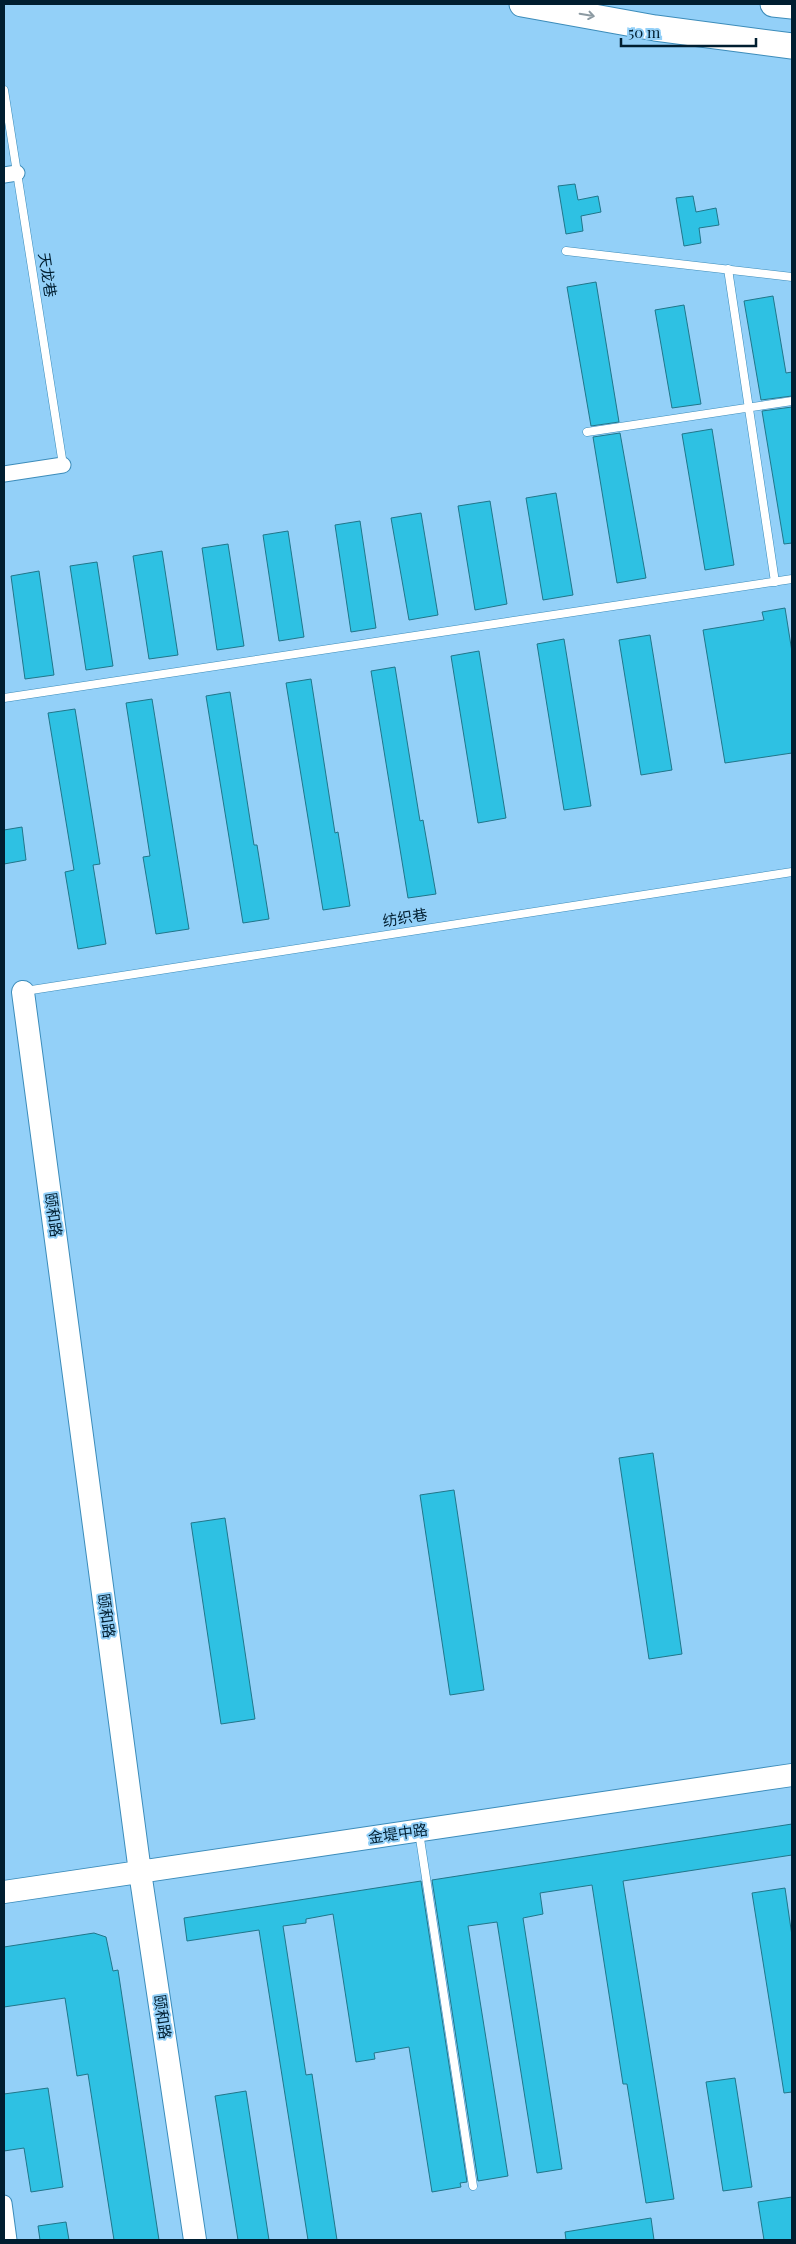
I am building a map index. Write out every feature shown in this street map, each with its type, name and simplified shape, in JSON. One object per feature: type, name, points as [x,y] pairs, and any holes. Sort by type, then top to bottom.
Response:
[{"type":"main road","points":[[522,4],[655,28],[792,46]]},
{"type":"main road","points":[[773,4],[792,6]]},
{"type":"street","points":[[4,474],[63,465]]},
{"type":"street","name":"颐和路","points":[[23,992],[140,1872],[195,2240]]},
{"type":"street","name":"金堤中路","points":[[4,1892],[792,1775]]},
{"type":"street","points":[[4,2203],[9,2240]]},
{"type":"lane","name":"天龙巷","points":[[4,90],[11,174],[63,465]]},
{"type":"lane","points":[[566,251],[792,277]]},
{"type":"lane","points":[[728,269],[775,582]]},
{"type":"lane","points":[[587,432],[792,400]]},
{"type":"lane","points":[[4,698],[792,579]]},
{"type":"lane","name":"纺织巷","points":[[23,992],[792,872]]},
{"type":"lane","points":[[419,1831],[472,2186]]},
{"type":"building","points":[[575,184],[578,200],[598,196],[601,212],[581,216],[583,231],[566,234],[558,186]]},
{"type":"building","points":[[693,196],[696,212],[716,208],[719,225],[699,228],[701,243],[684,246],[676,198]]},
{"type":"building","points":[[596,282],[619,422],[591,426],[567,287]]},
{"type":"building","points":[[773,296],[786,373],[792,372],[792,396],[761,400],[744,301]]},
{"type":"building","points":[[684,305],[701,404],[672,408],[655,310]]},
{"type":"building","points":[[792,407],[792,543],[784,544],[762,411]]},
{"type":"building","points":[[712,429],[734,565],[705,570],[682,434]]},
{"type":"building","points":[[620,433],[646,578],[617,583],[593,437]]},
{"type":"building","points":[[556,493],[573,595],[543,600],[526,498]]},
{"type":"building","points":[[490,501],[507,604],[475,610],[458,506]]},
{"type":"building","points":[[421,513],[438,615],[409,620],[391,518]]},
{"type":"building","points":[[360,521],[376,628],[351,632],[335,525]]},
{"type":"building","points":[[288,531],[304,637],[279,641],[263,535]]},
{"type":"building","points":[[228,544],[244,646],[217,650],[202,548]]},
{"type":"building","points":[[162,551],[178,655],[149,659],[133,556]]},
{"type":"building","points":[[97,562],[113,666],[86,670],[70,566]]},
{"type":"building","points":[[39,571],[54,675],[25,679],[11,576]]},
{"type":"building","points":[[785,608],[792,652],[792,753],[725,763],[703,630],[764,620],[762,612]]},
{"type":"building","points":[[650,635],[672,770],[641,775],[619,640]]},
{"type":"building","points":[[564,639],[591,806],[564,810],[537,644]]},
{"type":"building","points":[[479,651],[506,818],[478,823],[451,656]]},
{"type":"building","points":[[395,667],[420,821],[423,820],[436,894],[408,898],[371,671]]},
{"type":"building","points":[[311,679],[335,833],[338,832],[350,906],[323,910],[286,683]]},
{"type":"building","points":[[230,692],[254,845],[257,845],[269,919],[243,923],[206,696]]},
{"type":"building","points":[[152,699],[189,929],[156,934],[143,857],[150,856],[126,703]]},
{"type":"building","points":[[75,709],[100,864],[93,865],[106,944],[78,949],[65,872],[74,870],[48,713]]},
{"type":"building","points":[[22,827],[26,860],[4,864],[4,830]]},
{"type":"building","points":[[653,1453],[682,1654],[649,1659],[619,1458]]},
{"type":"building","points":[[454,1490],[484,1690],[450,1695],[420,1495]]},
{"type":"building","points":[[225,1518],[255,1719],[221,1724],[191,1523]]},
{"type":"building","points":[[792,1824],[792,1855],[623,1881],[674,2199],[646,2203],[627,2084],[623,2084],[592,1885],[540,1893],[543,1914],[523,1918],[562,2169],[537,2173],[497,1922],[468,1926],[508,2176],[478,2181],[432,1880]]},
{"type":"building","points":[[421,1881],[467,2182],[460,2183],[461,2187],[432,2192],[409,2047],[374,2053],[375,2059],[356,2062],[333,1914],[306,1919],[306,1923],[283,1926],[306,2075],[312,2074],[337,2240],[308,2240],[259,1930],[187,1941],[184,1918]]},
{"type":"building","points":[[785,1888],[792,1936],[792,2092],[784,2093],[752,1893]]},
{"type":"building","points":[[94,1933],[106,1937],[113,1971],[118,1970],[159,2240],[114,2240],[88,2074],[77,2076],[65,1998],[4,2007],[4,1947]]},
{"type":"building","points":[[735,2078],[752,2187],[723,2191],[706,2082]]},
{"type":"building","points":[[48,2088],[63,2187],[31,2192],[24,2148],[4,2151],[4,2094]]},
{"type":"building","points":[[246,2091],[269,2240],[238,2240],[215,2096]]},
{"type":"building","points":[[792,2197],[792,2240],[764,2240],[758,2202]]},
{"type":"building","points":[[651,2218],[654,2240],[566,2240],[565,2232]]},
{"type":"building","points":[[66,2222],[69,2240],[40,2240],[38,2226]]}]
